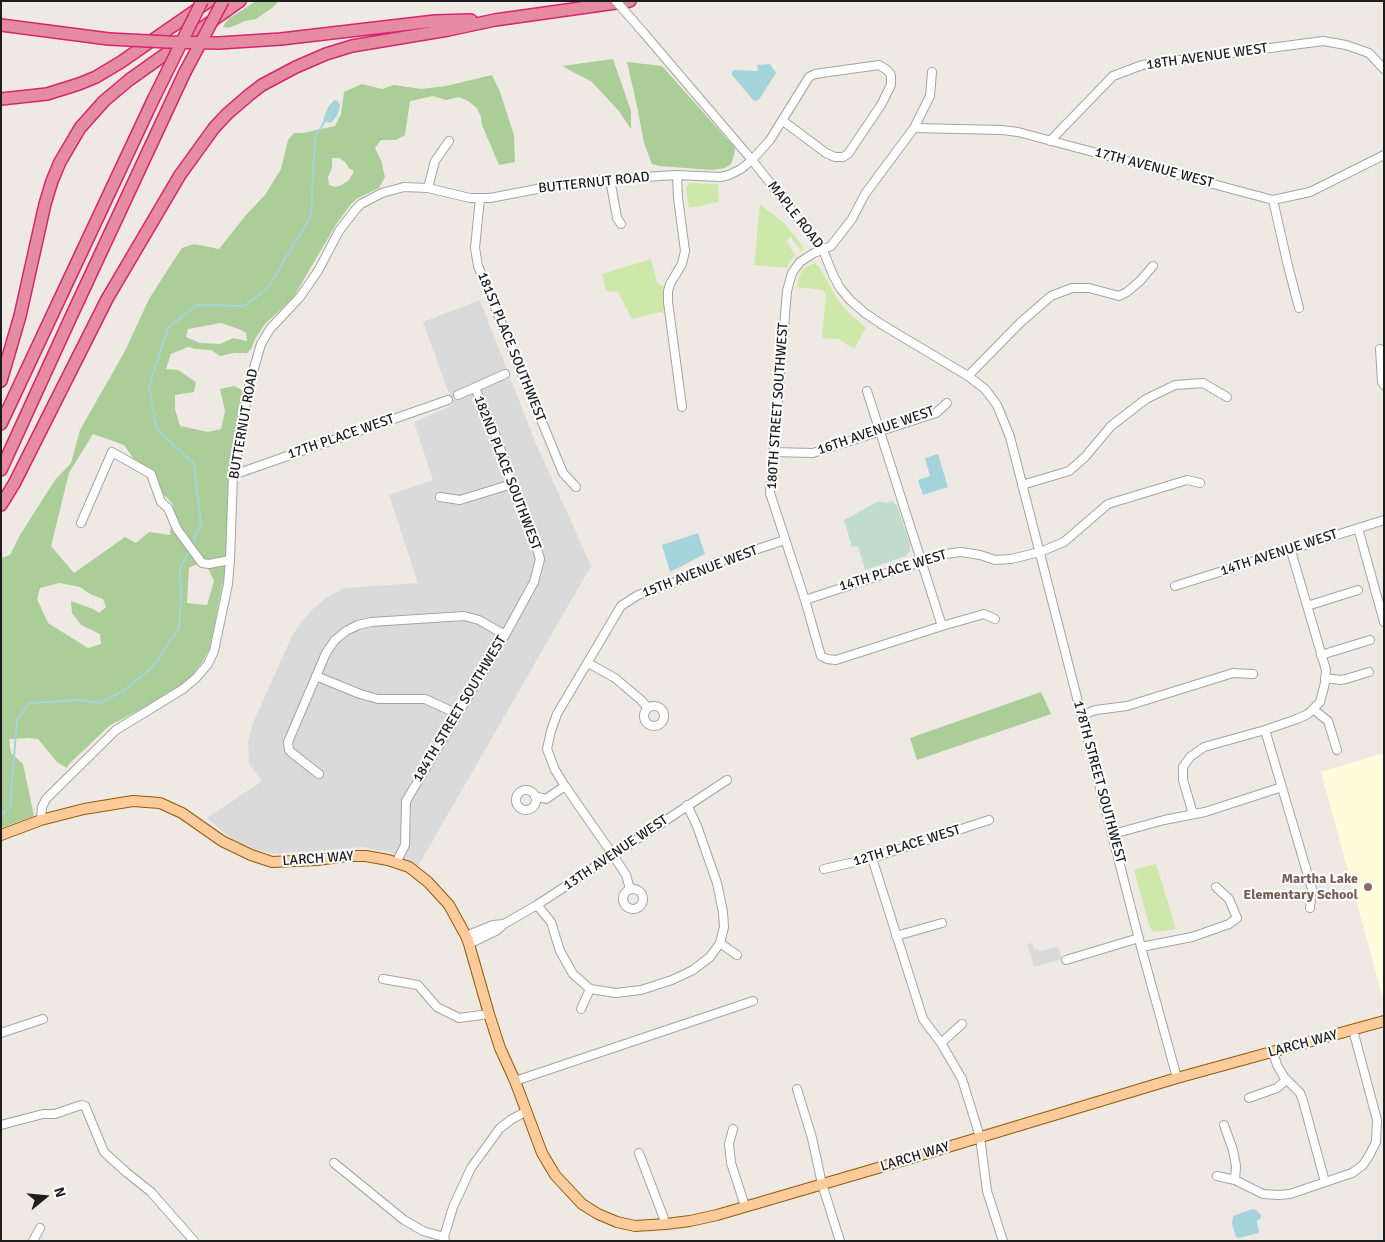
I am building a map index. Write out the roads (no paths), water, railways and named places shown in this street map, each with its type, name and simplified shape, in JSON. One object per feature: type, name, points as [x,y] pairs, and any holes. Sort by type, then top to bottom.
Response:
[{"type":"highway","points":[[1,424],[153,100],[202,1]]},
{"type":"highway","points":[[1,99],[47,94],[96,77],[209,1]]},
{"type":"highway","points":[[1,470],[218,1]]},
{"type":"highway","points":[[185,72],[223,1]]},
{"type":"highway","points":[[1,381],[20,316],[45,204],[52,181],[60,162],[80,128],[116,90],[240,1]]},
{"type":"highway","points":[[1,505],[14,484],[108,298],[180,175],[203,142],[227,114],[249,95],[262,85],[326,54],[370,43],[495,20],[630,1]]},
{"type":"highway","points":[[1,25],[109,39],[219,43],[281,40],[435,21],[495,20]]},
{"type":"main road","name":"LARCH WAY","points":[[1,835],[41,820],[84,809],[133,801],[160,803],[182,813],[222,841],[272,862],[366,856],[388,860],[409,868],[428,882],[450,905],[467,940],[500,1048],[548,1164],[555,1175],[582,1204],[598,1214],[617,1222],[635,1226],[690,1221],[745,1206],[1177,1078],[1384,1021]]},
{"type":"street","name":"MAPLE ROAD","points":[[616,1],[752,160],[823,250],[840,288],[850,300],[881,324],[968,376],[988,393],[1008,430],[1022,486]]},
{"type":"street","name":"18TH AVENUE WEST","points":[[1050,141],[1113,76],[1142,65],[1323,41],[1346,45],[1369,53],[1384,70]]},
{"type":"street","name":"BUTTERNUT ROAD","points":[[41,820],[42,808],[46,799],[116,730],[183,689],[208,664],[214,651],[228,584],[233,474],[241,440],[248,389],[261,344],[270,329],[300,297],[318,271],[340,231],[361,204],[389,190],[404,187],[428,188],[470,198],[490,198],[563,184],[610,179],[720,176],[729,174],[741,169],[752,160],[770,140],[809,76],[879,65],[891,75],[890,85],[881,105],[848,154],[839,158],[826,153],[783,121]]},
{"type":"street","points":[[823,250],[831,246],[852,219],[866,194],[914,128],[930,96],[932,72]]},
{"type":"street","name":"17TH AVENUE WEST","points":[[914,128],[1018,132],[1274,200],[1310,192],[1384,155]]},
{"type":"street","points":[[428,188],[435,161],[449,141]]},
{"type":"street","points":[[677,176],[685,251],[682,264],[670,284],[668,302],[682,406]]},
{"type":"street","points":[[610,179],[617,218],[621,224]]},
{"type":"street","name":"181ST PLACE SOUTHWEST","points":[[480,198],[475,248],[478,266],[563,474],[576,487]]},
{"type":"street","points":[[1274,200],[1299,308]]},
{"type":"street","name":"180TH STREET SOUTHWEST","points":[[823,250],[814,252],[800,262],[792,273],[787,292],[770,493],[822,656],[827,659],[836,660],[942,626]]},
{"type":"street","points":[[968,376],[1020,323],[1051,296],[1072,288],[1083,288],[1119,296],[1140,281],[1153,266]]},
{"type":"street","points":[[1380,349],[1382,382],[1384,385]]},
{"type":"street","points":[[458,395],[505,374]]},
{"type":"street","points":[[1022,486],[1069,471],[1085,458],[1111,426],[1146,399],[1175,385],[1203,382],[1227,397]]},
{"type":"street","name":"182ND PLACE SOUTHWEST","points":[[475,388],[496,436],[540,559]]},
{"type":"street","points":[[868,391],[942,626],[984,614],[995,619]]},
{"type":"street","name":"17TH PLACE WEST","points":[[233,474],[448,400]]},
{"type":"street","name":"16TH AVENUE WEST","points":[[773,452],[813,454],[936,413],[947,403]]},
{"type":"street","points":[[81,523],[112,452],[151,474],[161,502],[168,508],[183,539],[202,563],[209,564],[230,560]]},
{"type":"street","name":"14TH PLACE WEST","points":[[805,600],[945,554],[961,552],[995,560],[1011,559],[1040,552],[1064,542],[1108,504],[1187,480],[1200,483]]},
{"type":"street","points":[[440,498],[460,500],[512,484]]},
{"type":"street","name":"178TH STREET SOUTHWEST","points":[[1022,486],[1140,943],[1177,1078]]},
{"type":"street","name":"14TH AVENUE WEST","points":[[1175,586],[1384,520]]},
{"type":"street","points":[[1358,528],[1384,622]]},
{"type":"street","name":"15TH AVENUE WEST","points":[[630,889],[626,876],[613,855],[564,786],[555,770],[547,749],[557,714],[621,606],[638,595],[673,583],[715,563],[785,540]]},
{"type":"street","points":[[1193,814],[1182,780],[1183,767],[1190,757],[1204,747],[1265,730],[1308,714],[1320,702],[1326,670],[1291,550]]},
{"type":"street","name":"184TH STREET SOUTHWEST","points":[[396,863],[405,845],[406,801],[505,635],[534,582],[540,559]]},
{"type":"street","points":[[1307,606],[1358,590]]},
{"type":"street","points":[[319,774],[292,753],[288,746],[326,653],[335,640],[358,625],[371,622],[464,616],[479,620],[505,635]]},
{"type":"street","points":[[1321,655],[1370,640]]},
{"type":"street","points":[[588,663],[615,678],[648,708]]},
{"type":"street","points":[[1326,678],[1340,680],[1370,672]]},
{"type":"street","points":[[1082,715],[1096,710],[1127,706],[1233,673],[1253,674]]},
{"type":"street","points":[[316,676],[360,694],[378,699],[426,699],[458,714]]},
{"type":"street","points":[[1313,708],[1328,721],[1337,750]]},
{"type":"street","points":[[1265,730],[1312,889],[1310,908]]},
{"type":"street","name":"13TH AVENUE WEST","points":[[467,940],[496,931],[727,780]]},
{"type":"street","points":[[535,796],[546,799],[564,786]]},
{"type":"street","points":[[1113,834],[1164,820],[1205,812],[1282,787]]},
{"type":"street","points":[[537,905],[551,922],[560,951],[573,974],[590,989],[616,993],[641,990],[672,980],[699,966],[710,957],[720,943],[724,928],[723,912],[717,883],[698,826],[687,805]]},
{"type":"street","name":"12TH PLACE WEST","points":[[824,869],[872,858],[989,820]]},
{"type":"street","points":[[872,858],[923,1019],[941,1043],[962,1079],[980,1137],[987,1191],[1003,1241]]},
{"type":"street","points":[[1066,960],[1140,943],[1192,937],[1229,924],[1237,918],[1229,899],[1216,887]]},
{"type":"street","points":[[896,936],[942,923]]},
{"type":"street","points":[[720,943],[737,955]]},
{"type":"street","points":[[383,979],[418,985],[437,1007],[459,1018],[489,1014]]},
{"type":"street","points":[[581,1010],[590,989]]},
{"type":"street","points":[[515,1081],[753,1001]]},
{"type":"street","points":[[1,1033],[44,1020]]},
{"type":"street","points":[[941,1043],[962,1024]]},
{"type":"street","points":[[1217,1176],[1235,1180],[1263,1194],[1278,1196],[1290,1194],[1352,1173],[1363,1165],[1376,1142],[1377,1120],[1353,1030]]},
{"type":"street","points":[[1273,1052],[1277,1065],[1286,1080],[1300,1093],[1325,1182]]},
{"type":"street","points":[[1249,1098],[1277,1088],[1286,1080]]},
{"type":"street","points":[[797,1089],[812,1138],[822,1184],[840,1241]]},
{"type":"street","points":[[1,1125],[43,1114],[55,1114],[81,1105],[85,1106],[104,1152],[151,1192],[194,1241]]},
{"type":"street","points":[[334,1163],[404,1220],[423,1231],[445,1239],[453,1206],[471,1168],[500,1128],[527,1111]]},
{"type":"street","points":[[1224,1125],[1236,1166],[1235,1180]]},
{"type":"street","points":[[733,1129],[730,1144],[731,1164],[745,1206]]},
{"type":"street","points":[[639,1153],[666,1224]]},
{"type":"street","points":[[33,1241],[40,1228]]},
{"type":"water","points":[[770,64],[776,73],[760,98],[757,101],[753,100],[732,75],[732,72],[734,70],[758,71],[757,65]]},
{"type":"water","points":[[334,100],[338,101],[340,106],[337,116],[331,123],[323,120],[328,107]]},
{"type":"water","points":[[938,454],[948,487],[923,495],[918,480],[930,476],[925,458]]},
{"type":"water","points":[[698,533],[705,554],[670,572],[662,545]]},
{"type":"water","points":[[1253,1209],[1261,1215],[1261,1218],[1257,1221],[1258,1233],[1239,1238],[1236,1237],[1232,1224],[1233,1216]]},
{"type":"waterway","points":[[192,544],[201,524],[194,464],[157,429],[149,387],[168,328],[197,305],[244,306],[267,289],[311,216],[315,138],[326,119]]},
{"type":"waterway","points":[[1,815],[10,807],[17,720],[29,703],[81,700],[100,703],[123,691],[153,667],[179,628],[180,570],[189,550]]},
{"type":"place","name":"Martha Lake Elementary School","points":[[1368,887]]}]
